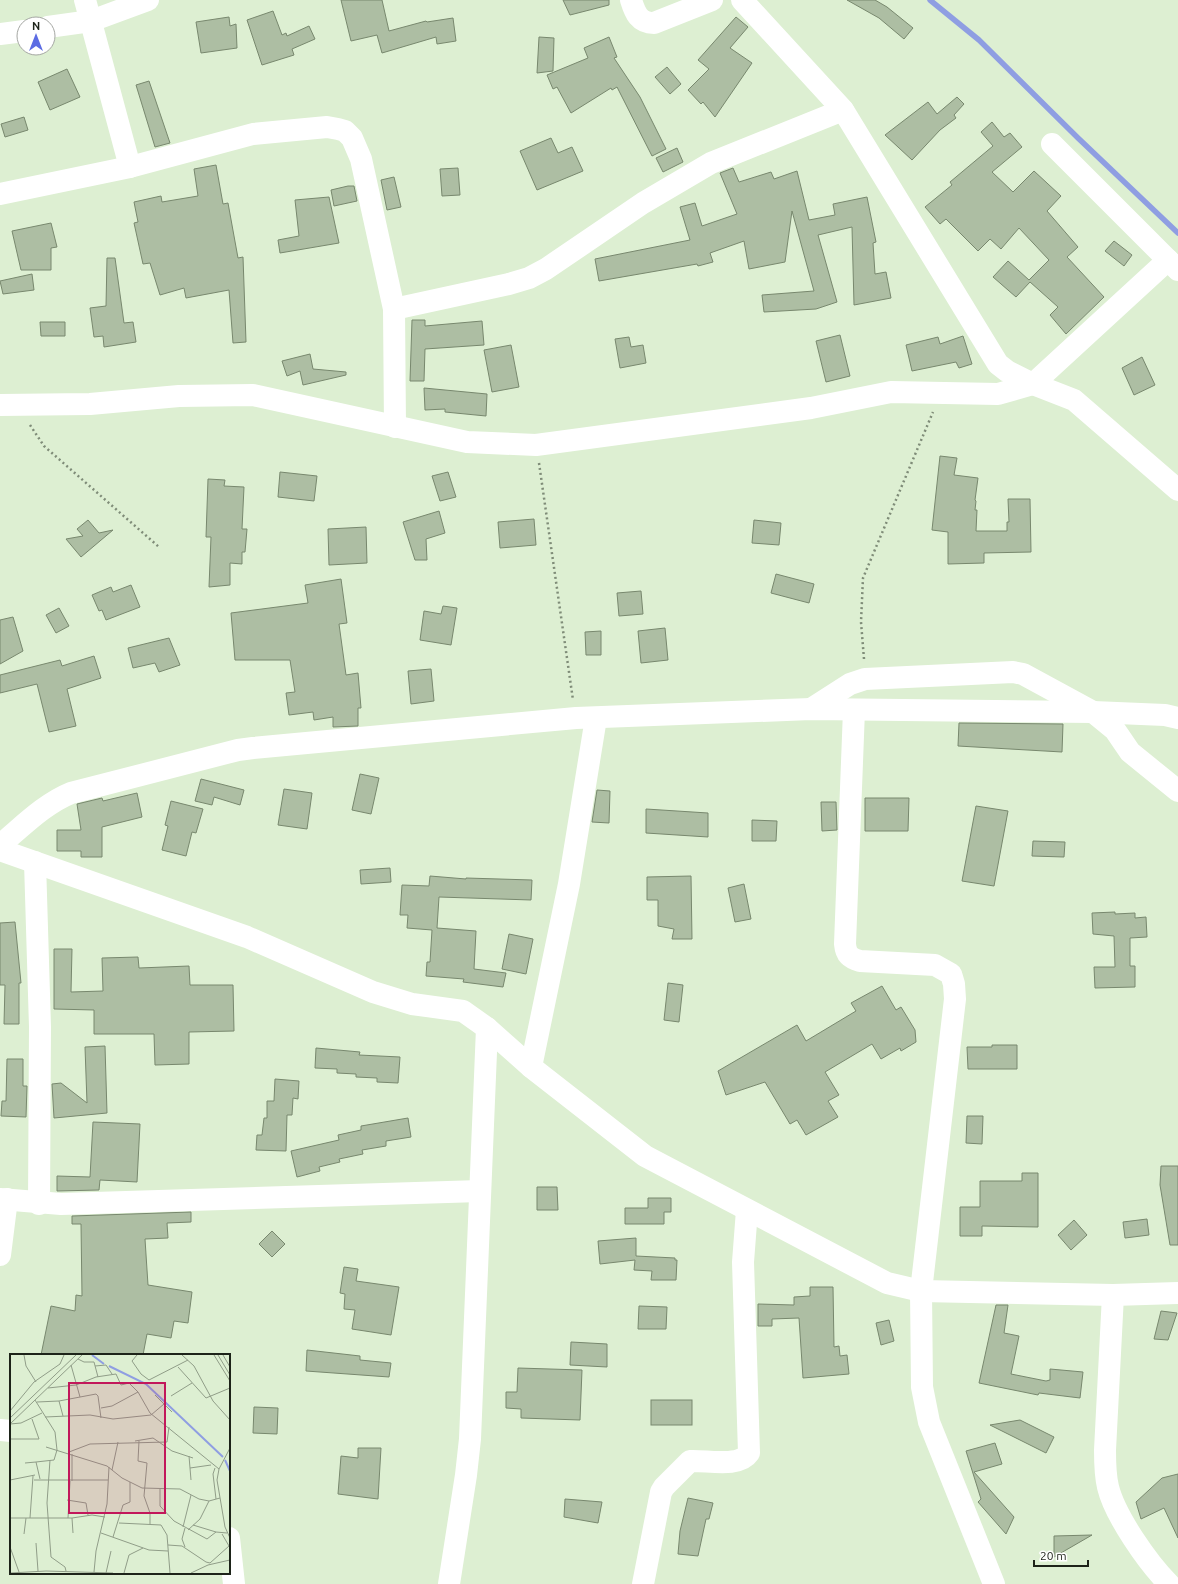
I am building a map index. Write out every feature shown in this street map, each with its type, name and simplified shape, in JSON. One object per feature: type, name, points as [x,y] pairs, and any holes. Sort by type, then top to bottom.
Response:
[{"type":"street","points":[[86,0],[130,167]]},
{"type":"street","points":[[56,26],[91,21],[148,0]]},
{"type":"street","points":[[631,0],[635,12],[640,19],[647,23],[654,23],[712,0]]},
{"type":"street","points":[[742,0],[843,110],[998,364],[1007,371],[1033,384],[1074,400],[1178,490]]},
{"type":"street","points":[[0,34],[16,32]]},
{"type":"street","points":[[394,309],[509,284],[529,278],[546,269],[642,203],[711,164],[843,110]]},
{"type":"street","points":[[0,194],[130,167],[253,134],[327,127],[344,131],[352,138],[361,159],[394,309],[395,427]]},
{"type":"street","points":[[10,405],[115,403],[201,395],[254,395],[467,442],[536,445],[811,408],[891,392],[998,394],[1033,384],[1173,265],[1052,144]]},
{"type":"street","points":[[811,709],[850,684],[865,679],[1012,672],[1023,674],[1093,712],[1115,730],[1130,752],[1178,791]]},
{"type":"street","points":[[0,845],[58,798],[70,793],[238,750],[586,718],[811,709],[1093,712],[1165,715],[1178,718]]},
{"type":"street","points":[[854,710],[845,944],[846,953],[852,959],[860,961],[935,965],[951,974],[954,984],[955,999],[921,1291],[922,1387],[928,1416],[994,1584]]},
{"type":"street","points":[[531,1067],[569,884],[586,718]]},
{"type":"street","points":[[0,850],[247,937],[373,992],[412,1004],[463,1011],[487,1028],[531,1067],[645,1156],[887,1283],[921,1291],[1113,1294],[1178,1293]]},
{"type":"street","points":[[35,862],[40,1027],[40,1204]]},
{"type":"street","points":[[449,1584],[466,1475],[470,1439],[487,1028]]},
{"type":"street","points":[[0,1255],[4,1199],[40,1204],[480,1191]]},
{"type":"street","points":[[643,1584],[664,1487],[690,1461],[736,1462],[746,1458],[749,1453],[743,1262],[747,1210]]},
{"type":"street","points":[[1113,1294],[1105,1450],[1105,1472],[1108,1489],[1116,1508],[1144,1554],[1169,1584]]},
{"type":"street","points":[[0,1430],[10,1432]]},
{"type":"street","points":[[230,1547],[234,1584]]},
{"type":"path","points":[[865,679],[862,622],[863,578],[940,393]]},
{"type":"path","points":[[10,405],[34,432],[44,446],[159,547]]},
{"type":"path","points":[[536,445],[586,718]]},
{"type":"building","points":[[341,0],[382,0],[389,31],[426,21],[453,18],[456,41],[437,44],[436,37],[382,53],[377,35],[351,41]]},
{"type":"building","points":[[563,0],[609,0],[609,5],[570,15]]},
{"type":"building","points":[[847,0],[875,0],[887,7],[913,28],[904,39],[879,18]]},
{"type":"building","points":[[273,11],[282,35],[286,33],[287,36],[309,26],[315,39],[292,49],[294,55],[262,65],[247,20]]},
{"type":"building","points":[[229,17],[230,26],[236,24],[237,48],[201,53],[196,22]]},
{"type":"building","points":[[736,17],[748,27],[730,48],[752,63],[715,117],[703,102],[701,104],[688,90],[709,69],[698,60]]},
{"type":"building","points":[[539,37],[554,38],[553,71],[537,73]]},
{"type":"building","points":[[609,37],[617,57],[614,58],[640,97],[666,149],[652,156],[617,87],[612,90],[611,88],[571,113],[557,87],[553,89],[547,75],[588,58],[584,48]]},
{"type":"building","points":[[667,67],[681,84],[670,94],[655,77]]},
{"type":"building","points":[[67,69],[80,97],[50,110],[38,82]]},
{"type":"building","points":[[149,81],[170,143],[155,147],[136,85]]},
{"type":"building","points":[[957,97],[964,104],[954,115],[956,118],[940,130],[912,160],[885,135],[928,102],[937,114]]},
{"type":"building","points":[[24,117],[28,130],[5,137],[1,124]]},
{"type":"building","points":[[992,122],[1004,137],[1010,133],[1022,147],[992,172],[1013,192],[1034,171],[1061,196],[1047,211],[1078,247],[1067,257],[1104,297],[1066,334],[1050,315],[1058,307],[1030,282],[1016,297],[993,277],[1008,261],[1029,280],[1049,260],[1019,228],[1001,249],[990,239],[978,251],[946,219],[940,224],[925,207],[952,185],[950,182],[993,146],[981,132]]},
{"type":"building","points":[[551,138],[558,153],[572,147],[583,171],[537,190],[520,151]]},
{"type":"building","points":[[677,148],[683,162],[663,172],[656,158]]},
{"type":"building","points":[[216,165],[223,204],[228,203],[238,258],[243,257],[246,342],[233,343],[229,290],[186,298],[184,288],[160,295],[150,263],[143,264],[134,223],[138,222],[134,202],[161,196],[162,202],[198,196],[194,169]]},
{"type":"building","points":[[458,168],[460,195],[442,196],[440,169]]},
{"type":"building","points":[[733,168],[739,182],[771,172],[774,179],[797,171],[809,220],[835,215],[833,204],[867,197],[876,242],[873,243],[875,274],[886,272],[891,298],[854,305],[852,227],[818,235],[837,302],[816,309],[764,312],[762,295],[814,291],[792,211],[785,262],[749,269],[744,241],[710,253],[713,262],[698,266],[697,264],[599,281],[595,259],[690,240],[680,207],[695,203],[702,226],[737,214],[720,173]]},
{"type":"building","points":[[394,177],[401,207],[387,210],[381,180]]},
{"type":"building","points":[[354,186],[357,201],[334,206],[331,190]]},
{"type":"building","points":[[329,197],[339,243],[280,253],[278,240],[299,236],[295,200]]},
{"type":"building","points":[[51,223],[57,247],[51,248],[51,270],[21,270],[12,231]]},
{"type":"building","points":[[1114,241],[1132,255],[1124,266],[1105,251]]},
{"type":"building","points":[[107,258],[115,258],[124,323],[133,322],[136,342],[104,347],[103,336],[94,337],[90,308],[106,306]]},
{"type":"building","points":[[32,274],[34,290],[3,294],[0,281]]},
{"type":"building","points":[[412,320],[425,320],[425,326],[482,321],[484,345],[425,349],[424,381],[410,381]]},
{"type":"building","points":[[40,322],[65,322],[65,336],[41,336]]},
{"type":"building","points":[[840,335],[850,376],[826,382],[816,341]]},
{"type":"building","points":[[963,336],[972,364],[959,368],[956,362],[912,371],[906,345],[938,337],[940,344]]},
{"type":"building","points":[[629,337],[631,347],[643,345],[646,363],[620,368],[615,339]]},
{"type":"building","points":[[511,345],[519,387],[492,392],[484,350]]},
{"type":"building","points":[[310,354],[313,369],[346,372],[346,375],[303,385],[300,371],[287,376],[282,361]]},
{"type":"building","points":[[1142,357],[1155,385],[1134,395],[1122,368]]},
{"type":"building","points":[[424,388],[487,394],[486,416],[445,412],[445,409],[425,410]]},
{"type":"building","points":[[940,456],[957,458],[954,475],[978,478],[975,500],[975,510],[977,510],[976,531],[1007,531],[1007,522],[1009,522],[1008,499],[1030,499],[1031,552],[984,553],[984,563],[948,564],[948,532],[932,530]]},
{"type":"building","points":[[280,472],[317,476],[314,501],[278,497]]},
{"type":"building","points":[[448,472],[456,497],[440,501],[432,476]]},
{"type":"building","points":[[208,479],[225,480],[224,486],[244,487],[242,529],[247,529],[245,552],[242,552],[242,564],[230,563],[230,585],[209,587],[211,537],[206,537]]},
{"type":"building","points":[[439,511],[445,533],[426,539],[427,560],[415,560],[403,522]]},
{"type":"building","points":[[534,519],[536,545],[500,548],[498,522]]},
{"type":"building","points":[[88,520],[99,533],[113,530],[81,557],[66,539],[83,536],[77,529]]},
{"type":"building","points":[[754,520],[781,523],[779,545],[752,543]]},
{"type":"building","points":[[366,527],[367,563],[329,565],[328,529]]},
{"type":"building","points":[[776,574],[814,584],[809,603],[771,593]]},
{"type":"building","points":[[341,579],[347,623],[339,624],[346,675],[358,673],[361,708],[358,708],[358,726],[333,727],[333,717],[314,720],[313,712],[289,715],[286,693],[295,692],[290,660],[235,660],[231,613],[308,603],[305,585]]},
{"type":"building","points":[[131,585],[140,607],[106,620],[102,610],[99,611],[92,595],[111,587],[113,592]]},
{"type":"building","points":[[641,591],[643,614],[619,616],[617,593]]},
{"type":"building","points":[[443,606],[457,608],[451,645],[420,640],[424,611],[441,614]]},
{"type":"building","points":[[59,608],[69,626],[56,633],[46,615]]},
{"type":"building","points":[[13,617],[23,651],[0,664],[0,620]]},
{"type":"building","points":[[665,628],[668,660],[641,663],[638,631]]},
{"type":"building","points":[[601,631],[601,655],[586,655],[585,632]]},
{"type":"building","points":[[169,638],[180,665],[159,672],[155,663],[133,668],[128,648]]},
{"type":"building","points":[[94,656],[101,678],[67,689],[76,726],[49,732],[37,684],[0,693],[0,675],[60,660],[62,666]]},
{"type":"building","points":[[431,669],[434,701],[411,704],[408,671]]},
{"type":"building","points":[[959,723],[1063,724],[1062,752],[958,746]]},
{"type":"building","points":[[360,774],[379,778],[371,814],[352,810]]},
{"type":"building","points":[[201,779],[244,790],[240,805],[214,797],[212,805],[195,801]]},
{"type":"building","points":[[284,789],[312,793],[307,829],[278,825]]},
{"type":"building","points":[[597,790],[610,791],[609,823],[592,822]]},
{"type":"building","points":[[137,793],[142,817],[102,827],[102,857],[81,857],[81,851],[57,851],[57,830],[81,830],[77,804],[102,798],[103,801]]},
{"type":"building","points":[[865,798],[909,798],[908,831],[865,831]]},
{"type":"building","points":[[171,801],[203,809],[196,833],[192,832],[186,856],[162,850],[168,826],[165,825]]},
{"type":"building","points":[[821,802],[836,802],[837,830],[822,831]]},
{"type":"building","points":[[976,806],[1008,811],[994,886],[962,881]]},
{"type":"building","points":[[646,809],[708,813],[708,837],[646,833]]},
{"type":"building","points":[[752,820],[777,821],[776,841],[752,841]]},
{"type":"building","points":[[1033,841],[1065,842],[1064,857],[1032,856]]},
{"type":"building","points":[[390,868],[391,882],[361,884],[360,870]]},
{"type":"building","points":[[430,876],[466,879],[532,880],[531,900],[439,897],[437,928],[476,931],[474,969],[506,973],[503,987],[463,982],[464,979],[426,976],[427,962],[430,962],[432,930],[407,928],[408,915],[400,915],[402,885],[429,886]]},
{"type":"building","points":[[691,876],[692,939],[672,939],[674,929],[658,926],[658,900],[647,900],[647,877]]},
{"type":"building","points":[[744,884],[751,919],[735,922],[728,888]]},
{"type":"building","points":[[1115,912],[1115,914],[1135,913],[1135,918],[1146,917],[1147,937],[1130,938],[1130,966],[1135,966],[1135,987],[1095,988],[1094,967],[1115,967],[1114,936],[1093,934],[1092,913]]},
{"type":"building","points":[[15,922],[21,983],[19,983],[19,1024],[4,1024],[5,985],[0,985],[0,923]]},
{"type":"building","points":[[509,934],[533,939],[526,974],[502,969]]},
{"type":"building","points":[[54,949],[72,949],[71,992],[103,991],[102,958],[138,957],[139,968],[189,966],[190,985],[233,985],[234,1031],[189,1032],[189,1064],[155,1065],[154,1034],[94,1034],[94,1010],[54,1009]]},
{"type":"building","points":[[668,983],[683,985],[679,1022],[664,1020]]},
{"type":"building","points":[[882,986],[896,1010],[901,1007],[915,1030],[916,1042],[901,1051],[900,1048],[881,1059],[872,1044],[825,1072],[839,1095],[828,1101],[838,1117],[806,1135],[797,1120],[790,1124],[765,1082],[726,1095],[718,1071],[797,1025],[806,1041],[856,1011],[851,1003]]},
{"type":"building","points":[[992,1045],[1017,1045],[1017,1069],[968,1069],[967,1047],[992,1047]]},
{"type":"building","points":[[105,1046],[107,1113],[54,1118],[52,1084],[61,1083],[87,1103],[85,1047]]},
{"type":"building","points":[[316,1048],[360,1052],[359,1055],[400,1057],[398,1083],[377,1082],[377,1078],[356,1077],[356,1074],[337,1073],[337,1069],[315,1068]]},
{"type":"building","points":[[7,1059],[23,1059],[23,1086],[27,1086],[26,1117],[1,1116],[2,1101],[6,1101]]},
{"type":"building","points":[[275,1079],[299,1081],[298,1099],[293,1098],[292,1115],[287,1115],[286,1151],[256,1150],[257,1135],[262,1135],[264,1118],[267,1118],[267,1101],[274,1101]]},
{"type":"building","points":[[967,1116],[983,1116],[982,1144],[966,1143]]},
{"type":"building","points":[[408,1118],[411,1137],[386,1141],[386,1146],[362,1150],[363,1154],[339,1159],[340,1162],[319,1167],[320,1171],[297,1177],[291,1151],[339,1140],[338,1135],[361,1130],[361,1126]]},
{"type":"building","points":[[93,1122],[140,1124],[137,1182],[100,1180],[99,1190],[57,1191],[57,1176],[90,1177]]},
{"type":"building","points":[[1161,1166],[1178,1166],[1178,1245],[1170,1245],[1160,1185]]},
{"type":"building","points":[[1022,1173],[1038,1173],[1038,1227],[982,1226],[982,1236],[960,1236],[960,1207],[980,1207],[980,1181],[1022,1181]]},
{"type":"building","points":[[537,1187],[557,1187],[558,1210],[537,1210]]},
{"type":"building","points":[[648,1198],[671,1198],[671,1212],[664,1212],[664,1224],[625,1224],[625,1208],[648,1208]]},
{"type":"building","points":[[191,1212],[191,1222],[167,1223],[168,1238],[145,1239],[148,1285],[192,1292],[188,1323],[174,1321],[171,1338],[147,1334],[143,1354],[41,1354],[51,1306],[75,1311],[76,1295],[82,1296],[81,1224],[72,1224],[72,1216]]},
{"type":"building","points":[[1147,1219],[1149,1235],[1125,1238],[1123,1222]]},
{"type":"building","points":[[1074,1220],[1087,1235],[1071,1250],[1058,1235]]},
{"type":"building","points":[[272,1231],[285,1244],[272,1257],[259,1244]]},
{"type":"building","points":[[636,1238],[636,1256],[675,1258],[675,1260],[677,1260],[676,1280],[651,1280],[652,1271],[634,1270],[635,1260],[600,1264],[598,1241]]},
{"type":"building","points":[[344,1267],[358,1269],[356,1281],[399,1287],[391,1335],[352,1329],[355,1310],[344,1309],[345,1294],[340,1293]]},
{"type":"building","points":[[810,1287],[833,1287],[834,1347],[839,1346],[840,1356],[847,1355],[849,1374],[803,1378],[799,1318],[772,1319],[772,1326],[758,1326],[758,1304],[794,1305],[794,1297],[810,1296]]},
{"type":"building","points":[[996,1305],[1008,1305],[1004,1333],[1019,1336],[1011,1374],[1046,1381],[1050,1380],[1050,1369],[1083,1372],[1080,1398],[1039,1393],[1038,1395],[979,1383]]},
{"type":"building","points":[[639,1306],[667,1307],[666,1329],[638,1329]]},
{"type":"building","points":[[1161,1311],[1177,1313],[1168,1340],[1154,1339]]},
{"type":"building","points":[[889,1320],[894,1341],[881,1345],[876,1323]]},
{"type":"building","points":[[571,1342],[607,1344],[607,1367],[570,1365]]},
{"type":"building","points":[[307,1350],[360,1356],[360,1360],[391,1363],[389,1377],[306,1371]]},
{"type":"building","points":[[518,1368],[582,1370],[580,1420],[521,1418],[521,1409],[506,1408],[506,1392],[517,1392]]},
{"type":"building","points":[[651,1400],[692,1400],[692,1425],[651,1425]]},
{"type":"building","points":[[254,1407],[278,1408],[277,1434],[253,1433]]},
{"type":"building","points":[[1020,1420],[1054,1437],[1046,1453],[990,1425]]},
{"type":"building","points":[[995,1443],[1002,1464],[974,1472],[1014,1517],[1006,1534],[978,1502],[981,1499],[966,1451]]},
{"type":"building","points":[[358,1448],[381,1448],[378,1499],[338,1494],[341,1456],[358,1458]]},
{"type":"building","points":[[1178,1474],[1178,1538],[1164,1508],[1141,1519],[1136,1502],[1162,1478]]},
{"type":"building","points":[[688,1498],[713,1503],[709,1519],[706,1519],[698,1556],[678,1554],[680,1531]]},
{"type":"building","points":[[565,1499],[602,1502],[598,1523],[564,1517]]},
{"type":"building","points":[[1092,1535],[1054,1557],[1054,1536]]},
{"type":"waterway","points":[[930,0],[979,40],[1078,138],[1178,233]]}]
